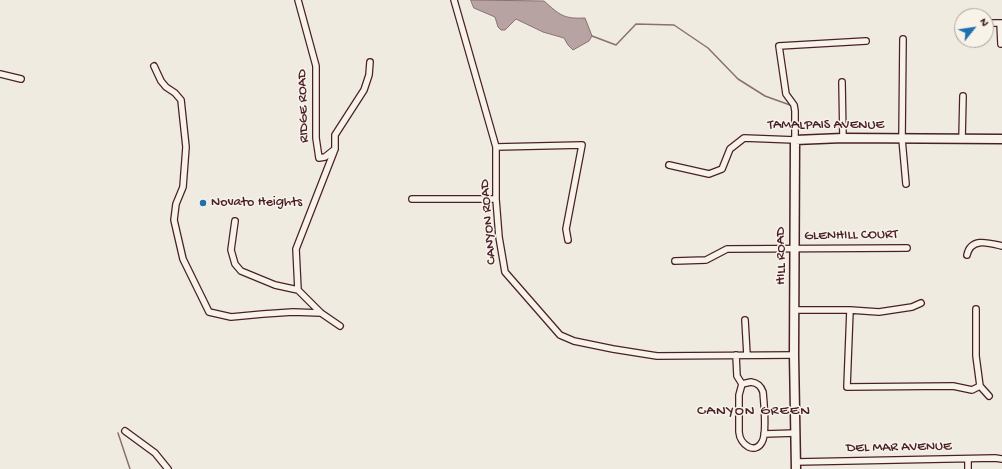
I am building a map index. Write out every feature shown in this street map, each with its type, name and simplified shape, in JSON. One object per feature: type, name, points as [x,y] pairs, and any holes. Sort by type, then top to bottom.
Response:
[{"type":"street","name":"RIDGE ROAD","points":[[298,0],[316,66],[316,138],[319,158],[325,157],[335,149]]},
{"type":"street","name":"CANYON ROAD","points":[[454,0],[496,147],[496,199],[499,237],[505,272],[560,335],[574,341],[657,356],[794,355]]},
{"type":"street","points":[[1001,22],[1001,44]]},
{"type":"street","points":[[903,39],[902,139],[906,184]]},
{"type":"street","name":"HILL ROAD","points":[[796,465],[794,355],[796,249],[795,110],[794,105],[786,94],[779,46],[866,41]]},
{"type":"street","points":[[298,290],[296,249],[335,149],[335,134],[364,90],[369,75],[370,62]]},
{"type":"street","points":[[154,66],[161,81],[181,100],[186,147],[183,186],[176,204],[174,220],[183,259],[209,312],[231,317],[278,313],[321,313]]},
{"type":"street","points":[[0,74],[21,79]]},
{"type":"street","points":[[842,82],[843,138]]},
{"type":"street","points":[[962,139],[963,96]]},
{"type":"street","name":"TAMALPAIS AVENUE","points":[[669,165],[709,174],[722,169],[730,149],[744,138],[795,140],[843,138],[1002,139]]},
{"type":"street","points":[[496,147],[582,145],[566,229],[568,240]]},
{"type":"street","points":[[412,199],[496,199]]},
{"type":"street","points":[[235,221],[231,250],[235,264],[241,271],[249,276],[275,285],[298,290],[321,313],[340,326]]},
{"type":"street","points":[[967,254],[968,248],[975,243],[987,242],[1002,246]]},
{"type":"street","name":"GLENHILL COURT","points":[[675,260],[706,260],[727,249],[907,248]]},
{"type":"street","points":[[795,310],[850,310],[879,312],[912,307],[921,303]]},
{"type":"street","points":[[976,309],[976,356],[980,386],[989,396]]},
{"type":"street","points":[[850,310],[847,387],[953,386],[972,390],[980,386]]},
{"type":"street","points":[[745,320],[747,355]]},
{"type":"street","points":[[736,355],[737,376],[742,384],[739,395],[740,440],[744,445],[756,447],[762,442],[764,434],[763,392],[761,387],[756,383],[742,384]]},
{"type":"street","points":[[125,430],[155,453],[168,469]]},
{"type":"street","points":[[764,434],[796,433]]},
{"type":"street","name":"DEL MAR AVENUE","points":[[796,465],[995,458],[1002,459]]},
{"type":"street","points":[[968,459],[968,469]]},
{"type":"shaded area","points":[[471,0],[544,1],[562,15],[572,18],[585,18],[592,36],[589,41],[573,50],[564,38],[543,32],[516,19],[505,30],[501,30],[498,27],[495,17],[474,8]]},
{"type":"waterway","points":[[592,36],[616,45],[636,24],[674,25],[708,48],[738,79],[765,96],[790,105]]},
{"type":"waterway","points":[[118,433],[130,469]]},
{"type":"place","name":"Novato Heights","points":[[203,203]]},
{"type":"district","name":"CANYON GREEN","points":[[754,412]]}]
